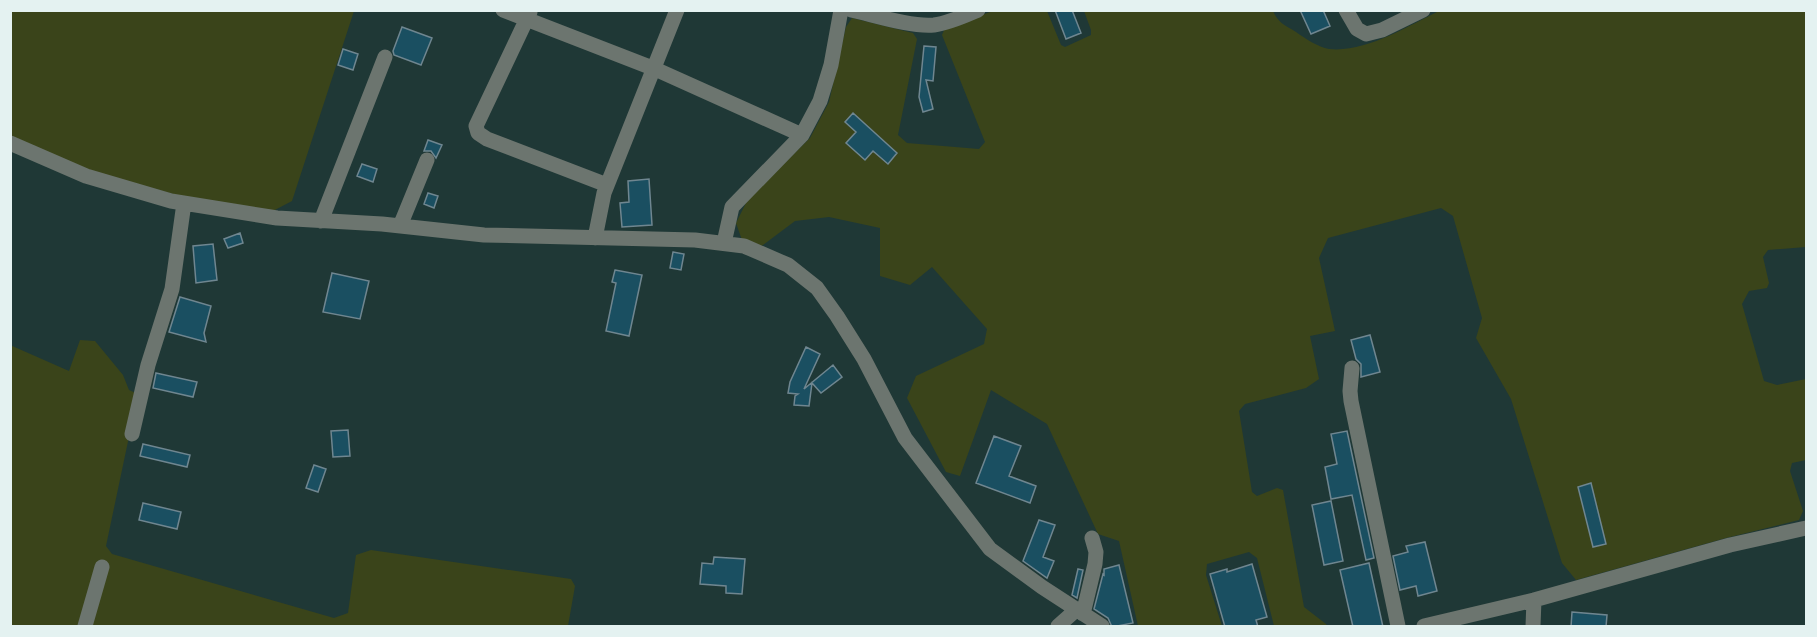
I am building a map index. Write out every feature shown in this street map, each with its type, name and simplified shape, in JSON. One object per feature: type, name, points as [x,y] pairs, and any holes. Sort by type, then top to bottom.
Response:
[{"type":"street","points":[[502,10],[529,15],[802,135]]},
{"type":"street","points":[[595,238],[604,193],[677,10]]},
{"type":"street","points":[[724,243],[732,207],[802,135],[820,101],[831,65],[841,10]]},
{"type":"street","points":[[851,10],[921,25],[950,21],[978,10]]},
{"type":"street","points":[[1346,10],[1357,29],[1366,34],[1382,30],[1423,10]]},
{"type":"street","points":[[529,15],[476,126],[478,133],[487,139],[607,185]]},
{"type":"street","points":[[321,220],[385,57]]},
{"type":"street","points":[[10,143],[86,176],[171,201],[277,218],[400,226],[484,235],[696,240],[744,246],[788,265],[817,288],[864,359],[905,438],[990,549],[1042,588],[1102,627]]},
{"type":"street","points":[[400,226],[427,160]]},
{"type":"street","points":[[132,434],[148,365],[172,289],[184,203]]},
{"type":"street","points":[[1352,368],[1351,400],[1398,627]]},
{"type":"street","points":[[1424,627],[1534,600],[1730,545],[1806,528]]},
{"type":"street","points":[[1058,627],[1079,612],[1095,564],[1096,552],[1092,538]]},
{"type":"street","points":[[86,627],[102,567]]},
{"type":"street","points":[[1533,627],[1534,600]]},
{"type":"green space","points":[[11,11],[354,11],[292,201],[271,212],[187,198],[91,171],[11,139]]},
{"type":"green space","points":[[993,11],[1047,11],[1061,45],[1065,47],[1091,35],[1084,11],[1273,11],[1282,23],[1312,42],[1329,49],[1343,49],[1371,43],[1439,11],[1806,11],[1806,247],[1768,250],[1763,257],[1769,283],[1767,288],[1749,291],[1742,304],[1764,381],[1777,385],[1806,379],[1806,460],[1792,463],[1790,471],[1803,511],[1799,520],[1576,580],[1562,563],[1511,399],[1476,338],[1482,318],[1453,216],[1441,208],[1328,238],[1319,258],[1335,331],[1310,336],[1319,379],[1306,388],[1245,404],[1239,411],[1252,492],[1257,496],[1277,488],[1283,490],[1304,607],[1327,626],[1274,626],[1257,558],[1249,552],[1207,564],[1206,575],[1222,626],[1138,626],[1119,541],[1098,534],[1047,424],[991,390],[960,476],[946,472],[907,398],[916,376],[984,344],[987,329],[932,267],[910,285],[880,276],[880,228],[829,217],[795,221],[759,248],[742,240],[736,223],[748,199],[810,138],[829,102],[846,27],[852,18],[913,33],[917,39],[898,135],[907,143],[979,149],[985,142],[942,35],[945,28]]},
{"type":"green space","points":[[80,340],[95,341],[123,375],[129,390],[138,394],[106,546],[112,554],[334,618],[348,613],[356,555],[371,550],[571,579],[575,586],[568,626],[11,626],[10,345],[69,371]]},
{"type":"building","points":[[1055,10],[1072,10],[1081,33],[1066,39]]},
{"type":"building","points":[[1300,10],[1323,10],[1330,26],[1311,34]]},
{"type":"building","points":[[402,27],[432,38],[421,65],[394,55],[393,51]]},
{"type":"building","points":[[924,46],[936,47],[933,81],[926,80],[933,109],[923,112],[919,97]]},
{"type":"building","points":[[343,49],[358,54],[353,70],[338,65]]},
{"type":"building","points":[[853,113],[897,153],[888,164],[873,151],[865,160],[846,143],[856,132],[845,122]]},
{"type":"building","points":[[428,140],[442,145],[436,158],[431,151],[424,151]]},
{"type":"building","points":[[362,164],[377,169],[373,182],[357,176]]},
{"type":"building","points":[[649,179],[652,225],[622,227],[620,203],[629,202],[628,181]]},
{"type":"building","points":[[428,193],[438,196],[434,208],[424,204]]},
{"type":"building","points":[[240,233],[243,243],[228,248],[224,239]]},
{"type":"building","points":[[213,244],[217,280],[196,283],[193,246]]},
{"type":"building","points":[[673,252],[684,254],[681,270],[670,268]]},
{"type":"building","points":[[615,270],[642,275],[629,336],[606,331],[616,283],[612,282]]},
{"type":"building","points":[[332,273],[369,281],[360,319],[323,312]]},
{"type":"building","points":[[180,297],[211,306],[204,333],[206,342],[169,332]]},
{"type":"building","points":[[1370,335],[1380,372],[1361,377],[1361,364],[1356,359],[1351,340]]},
{"type":"building","points":[[806,347],[820,354],[804,389],[833,365],[842,377],[821,393],[812,383],[809,406],[794,405],[795,396],[798,394],[788,393],[790,382]]},
{"type":"building","points":[[156,373],[197,382],[193,397],[153,388]]},
{"type":"building","points":[[348,430],[350,456],[333,457],[331,431]]},
{"type":"building","points":[[1347,431],[1374,558],[1366,560],[1352,495],[1331,499],[1325,467],[1337,464],[1331,434]]},
{"type":"building","points":[[994,436],[1021,446],[1009,476],[1036,486],[1030,503],[976,483]]},
{"type":"building","points":[[143,444],[190,455],[187,467],[140,456]]},
{"type":"building","points":[[314,465],[326,469],[318,492],[306,488]]},
{"type":"building","points":[[1591,483],[1606,544],[1593,547],[1578,487]]},
{"type":"building","points":[[1331,501],[1343,561],[1324,565],[1312,505]]},
{"type":"building","points":[[143,503],[181,512],[177,529],[139,520]]},
{"type":"building","points":[[1039,520],[1055,525],[1043,557],[1054,561],[1047,578],[1023,561]]},
{"type":"building","points":[[1425,542],[1437,591],[1418,596],[1416,586],[1400,590],[1393,556],[1408,552],[1406,546]]},
{"type":"building","points":[[714,557],[745,559],[742,594],[726,593],[726,586],[700,584],[702,563],[713,564]]},
{"type":"building","points":[[1369,563],[1383,627],[1353,627],[1340,570]]},
{"type":"building","points":[[1252,564],[1267,617],[1256,620],[1258,627],[1225,627],[1210,574],[1227,569],[1227,572]]},
{"type":"building","points":[[1119,565],[1133,623],[1112,627],[1108,618],[1094,609],[1104,569]]},
{"type":"building","points":[[1078,569],[1083,570],[1077,598],[1072,595]]},
{"type":"building","points":[[1572,612],[1607,615],[1606,627],[1571,627]]}]
